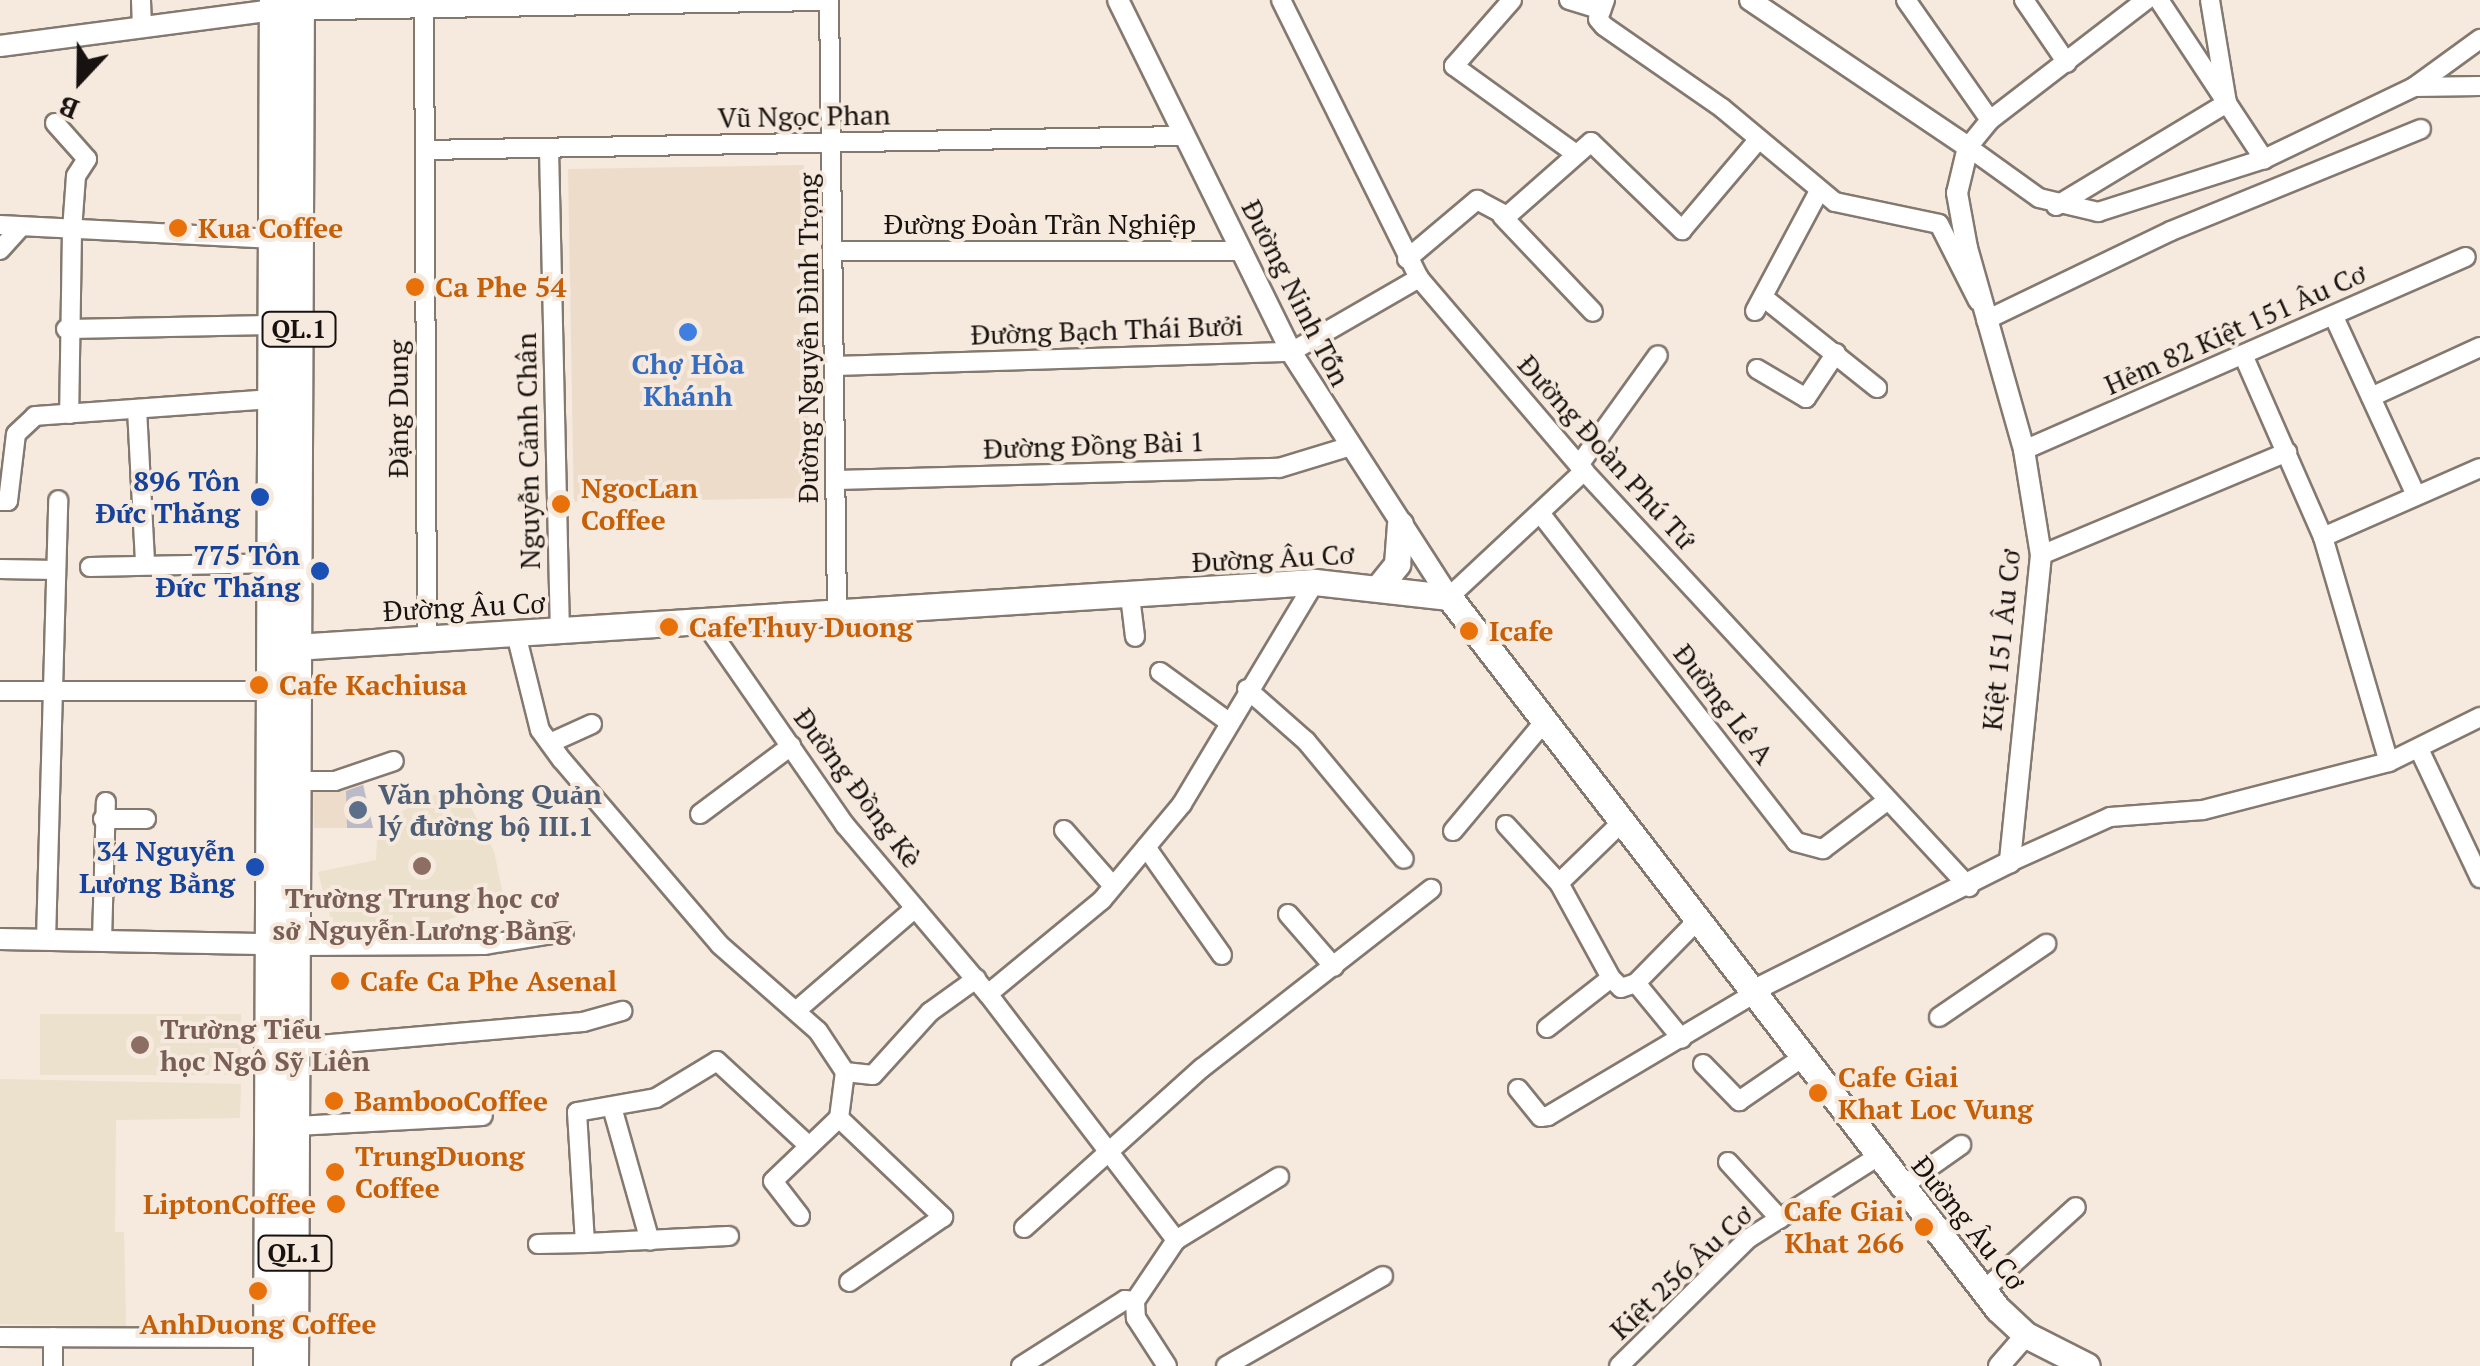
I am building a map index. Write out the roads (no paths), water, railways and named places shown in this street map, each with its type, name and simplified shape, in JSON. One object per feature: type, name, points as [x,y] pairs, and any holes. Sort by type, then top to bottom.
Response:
[{"type":"highway","name":"QL.1","points":[[268,1352],[287,1109],[297,1047],[285,945],[299,781],[275,563],[273,325],[287,5]]},
{"type":"highway","name":"QL.1","points":[[287,5],[286,648],[274,692],[285,945],[294,1366]]},
{"type":"main road","points":[[1381,584],[1397,564],[1400,524]]},
{"type":"main road","name":"Đường Âu Cơ","points":[[286,648],[1315,582],[1381,584],[1449,597],[1983,1291],[2026,1335],[2060,1359],[2087,1366]]},
{"type":"street","points":[[141,0],[142,28]]},
{"type":"street","points":[[0,46],[287,5],[820,0]]},
{"type":"street","name":"Đường Nguyễn Đình Trọng","points":[[829,0],[837,251],[837,615]]},
{"type":"street","name":"Đường Ninh Tốn","points":[[1118,0],[1291,352],[1348,446],[1449,597]]},
{"type":"street","name":"Đường Đoàn Phú Tứ","points":[[1281,0],[1420,278],[1581,468],[1969,887]]},
{"type":"street","points":[[1512,0],[1454,61],[1576,154]]},
{"type":"street","points":[[1569,0],[1603,5],[1604,26],[1758,140],[1819,191],[1850,207],[1919,214],[1938,224],[1982,310],[2421,129]]},
{"type":"street","points":[[1750,0],[2056,206],[2126,206],[2264,158],[2414,87],[2480,39]]},
{"type":"street","points":[[1906,0],[1990,120]]},
{"type":"street","points":[[2024,0],[2067,63]]},
{"type":"street","points":[[1968,147],[1990,120],[2146,0]]},
{"type":"street","points":[[2159,0],[2264,158]]},
{"type":"street","points":[[2210,0],[2227,102]]},
{"type":"street","name":"Đặng Dung","points":[[424,4],[427,638]]},
{"type":"street","points":[[2414,87],[2480,86]]},
{"type":"street","points":[[2056,206],[2227,102]]},
{"type":"street","points":[[55,124],[88,159],[76,176],[66,329],[69,414]]},
{"type":"street","name":"Vũ Ngọc Phan","points":[[424,150],[1186,136]]},
{"type":"street","points":[[1502,216],[1591,142],[1603,147],[1682,230],[1758,140]]},
{"type":"street","name":"Kiệt 151 Âu Cơ","points":[[1968,147],[1957,192],[1982,310],[2024,450],[2041,555],[2010,862]]},
{"type":"street","name":"Nguyễn Cảnh Chân","points":[[549,150],[560,631]]},
{"type":"street","points":[[1819,191],[1759,304],[1836,353],[1878,388]]},
{"type":"street","points":[[1407,258],[1476,200],[1502,216],[1594,312]]},
{"type":"street","points":[[0,226],[275,239]]},
{"type":"street","points":[[0,250],[20,228]]},
{"type":"street","name":"Đường Đoàn Trần Nghiệp","points":[[837,251],[1242,251]]},
{"type":"street","name":"Hẻm 82 Kiệt 151 Âu Cơ","points":[[2024,450],[2466,257]]},
{"type":"street","name":"Đường Bạch Thái Bưởi","points":[[836,366],[1291,352],[1420,278]]},
{"type":"street","points":[[2334,317],[2416,495]]},
{"type":"street","points":[[66,329],[273,325]]},
{"type":"street","points":[[2372,397],[2480,347]]},
{"type":"street","points":[[1757,368],[1807,398],[1836,353]]},
{"type":"street","points":[[1449,597],[1540,513],[1581,468],[1658,354]]},
{"type":"street","points":[[2244,357],[2323,536],[2389,762]]},
{"type":"street","points":[[4,501],[21,426],[36,416],[274,399]]},
{"type":"street","points":[[137,409],[145,563]]},
{"type":"street","name":"Đường Đồng Bài 1","points":[[837,480],[1279,468],[1348,446]]},
{"type":"street","points":[[2041,555],[2287,452]]},
{"type":"street","points":[[2323,536],[2480,468]]},
{"type":"street","points":[[46,940],[58,500]]},
{"type":"street","name":"Đường Lê A","points":[[1540,513],[1796,842],[1823,848],[1888,800]]},
{"type":"street","points":[[90,567],[275,563]]},
{"type":"street","points":[[0,570],[56,570]]},
{"type":"street","points":[[845,1072],[873,1075],[930,1012],[982,986],[1113,886],[1206,772],[1226,720],[1315,582]]},
{"type":"street","points":[[1130,596],[1134,637]]},
{"type":"street","name":"Đường Đồng Kè","points":[[705,623],[791,746],[915,908],[982,986],[1176,1240]]},
{"type":"street","points":[[516,634],[550,743],[720,945],[797,1010],[845,1072],[839,1118],[773,1182],[800,1216]]},
{"type":"street","points":[[1160,672],[1226,720]]},
{"type":"street","points":[[1247,689],[1306,741],[1404,859]]},
{"type":"street","points":[[0,691],[274,692]]},
{"type":"street","points":[[1518,1089],[1544,1118],[1682,1039],[1754,992],[1969,887],[2010,862],[2110,817],[2203,810],[2389,762],[2480,717]]},
{"type":"street","points":[[1453,831],[1545,720]]},
{"type":"street","points":[[550,743],[592,724]]},
{"type":"street","points":[[700,814],[791,746]]},
{"type":"street","points":[[2420,750],[2480,878]]},
{"type":"street","points":[[299,781],[335,781],[394,761]]},
{"type":"street","points":[[102,941],[105,810],[146,819]]},
{"type":"street","points":[[1559,882],[1623,821]]},
{"type":"street","points":[[1506,826],[1559,882],[1611,978],[1621,988],[1636,983],[1699,919]]},
{"type":"street","points":[[1064,830],[1113,886]]},
{"type":"street","points":[[1146,847],[1222,955]]},
{"type":"street","points":[[1024,1228],[1202,1068],[1431,889]]},
{"type":"street","points":[[797,1010],[915,908]]},
{"type":"street","points":[[1288,914],[1334,967]]},
{"type":"street","points":[[0,940],[484,945],[564,932]]},
{"type":"street","points":[[1939,1017],[2046,944]]},
{"type":"street","points":[[1547,1028],[1611,978]]},
{"type":"street","points":[[1636,983],[1682,1039]]},
{"type":"street","points":[[297,1047],[583,1022],[622,1011]]},
{"type":"street","points":[[1703,1064],[1739,1102],[1803,1057]]},
{"type":"street","points":[[584,1243],[575,1116],[666,1094],[717,1061],[809,1146]]},
{"type":"street","points":[[612,1107],[650,1241]]},
{"type":"street","points":[[287,1109],[483,1116]]},
{"type":"street","points":[[839,1118],[942,1217],[849,1282]]},
{"type":"street","points":[[1900,1188],[1961,1145]]},
{"type":"street","name":"Kiệt 256 Âu Cơ","points":[[1619,1366],[1749,1238],[1877,1157]]},
{"type":"street","name":"Kiệt 256 Âu Cơ","points":[[1728,1162],[1780,1219]]},
{"type":"street","points":[[1167,1366],[1136,1318],[1136,1301],[1176,1240],[1279,1177]]},
{"type":"street","points":[[1983,1291],[2076,1207]]},
{"type":"street","points":[[538,1244],[730,1236]]},
{"type":"street","points":[[1226,1366],[1383,1276]]},
{"type":"street","points":[[1021,1366],[1125,1300],[1136,1301]]},
{"type":"street","points":[[1999,1366],[2026,1335]]},
{"type":"street","points":[[0,1337],[268,1352]]},
{"type":"street","points":[[53,1337],[53,1366]]},
{"type":"place","name":"Kua Coffee","points":[[178,228]]},
{"type":"place","name":"Ca Phe 54","points":[[415,287]]},
{"type":"place","name":"Chợ Hòa Khánh","points":[[688,332]]},
{"type":"place","name":"896 Tôn Đức Thắng","points":[[260,497]]},
{"type":"place","name":"NgocLan Coffee","points":[[561,504]]},
{"type":"place","name":"775 Tôn Đức Thắng","points":[[320,571]]},
{"type":"place","name":"CafeThuy Duong","points":[[669,627]]},
{"type":"place","name":"Icafe","points":[[1469,631]]},
{"type":"place","name":"Cafe Kachiusa","points":[[259,685]]},
{"type":"place","name":"Văn phòng Quản lý đường bộ III.1","points":[[358,810]]},
{"type":"place","name":"Trường Trung học cơ sở Nguyễn Lương Bằng","points":[[422,866]]},
{"type":"place","name":"34 Nguyễn Lương Bằng","points":[[255,867]]},
{"type":"place","name":"Cafe Ca Phe Asenal","points":[[340,981]]},
{"type":"place","name":"Trường Tiểu học Ngô Sỹ Liên","points":[[140,1045]]},
{"type":"place","name":"Cafe Giai Khat Loc Vung","points":[[1818,1093]]},
{"type":"place","name":"BambooCoffee","points":[[334,1101]]},
{"type":"place","name":"TrungDuong Coffee","points":[[335,1172]]},
{"type":"place","name":"LiptonCoffee","points":[[336,1204]]},
{"type":"place","name":"Cafe Giai Khat 266","points":[[1924,1227]]},
{"type":"place","name":"AnhDuong Coffee","points":[[258,1291]]}]
